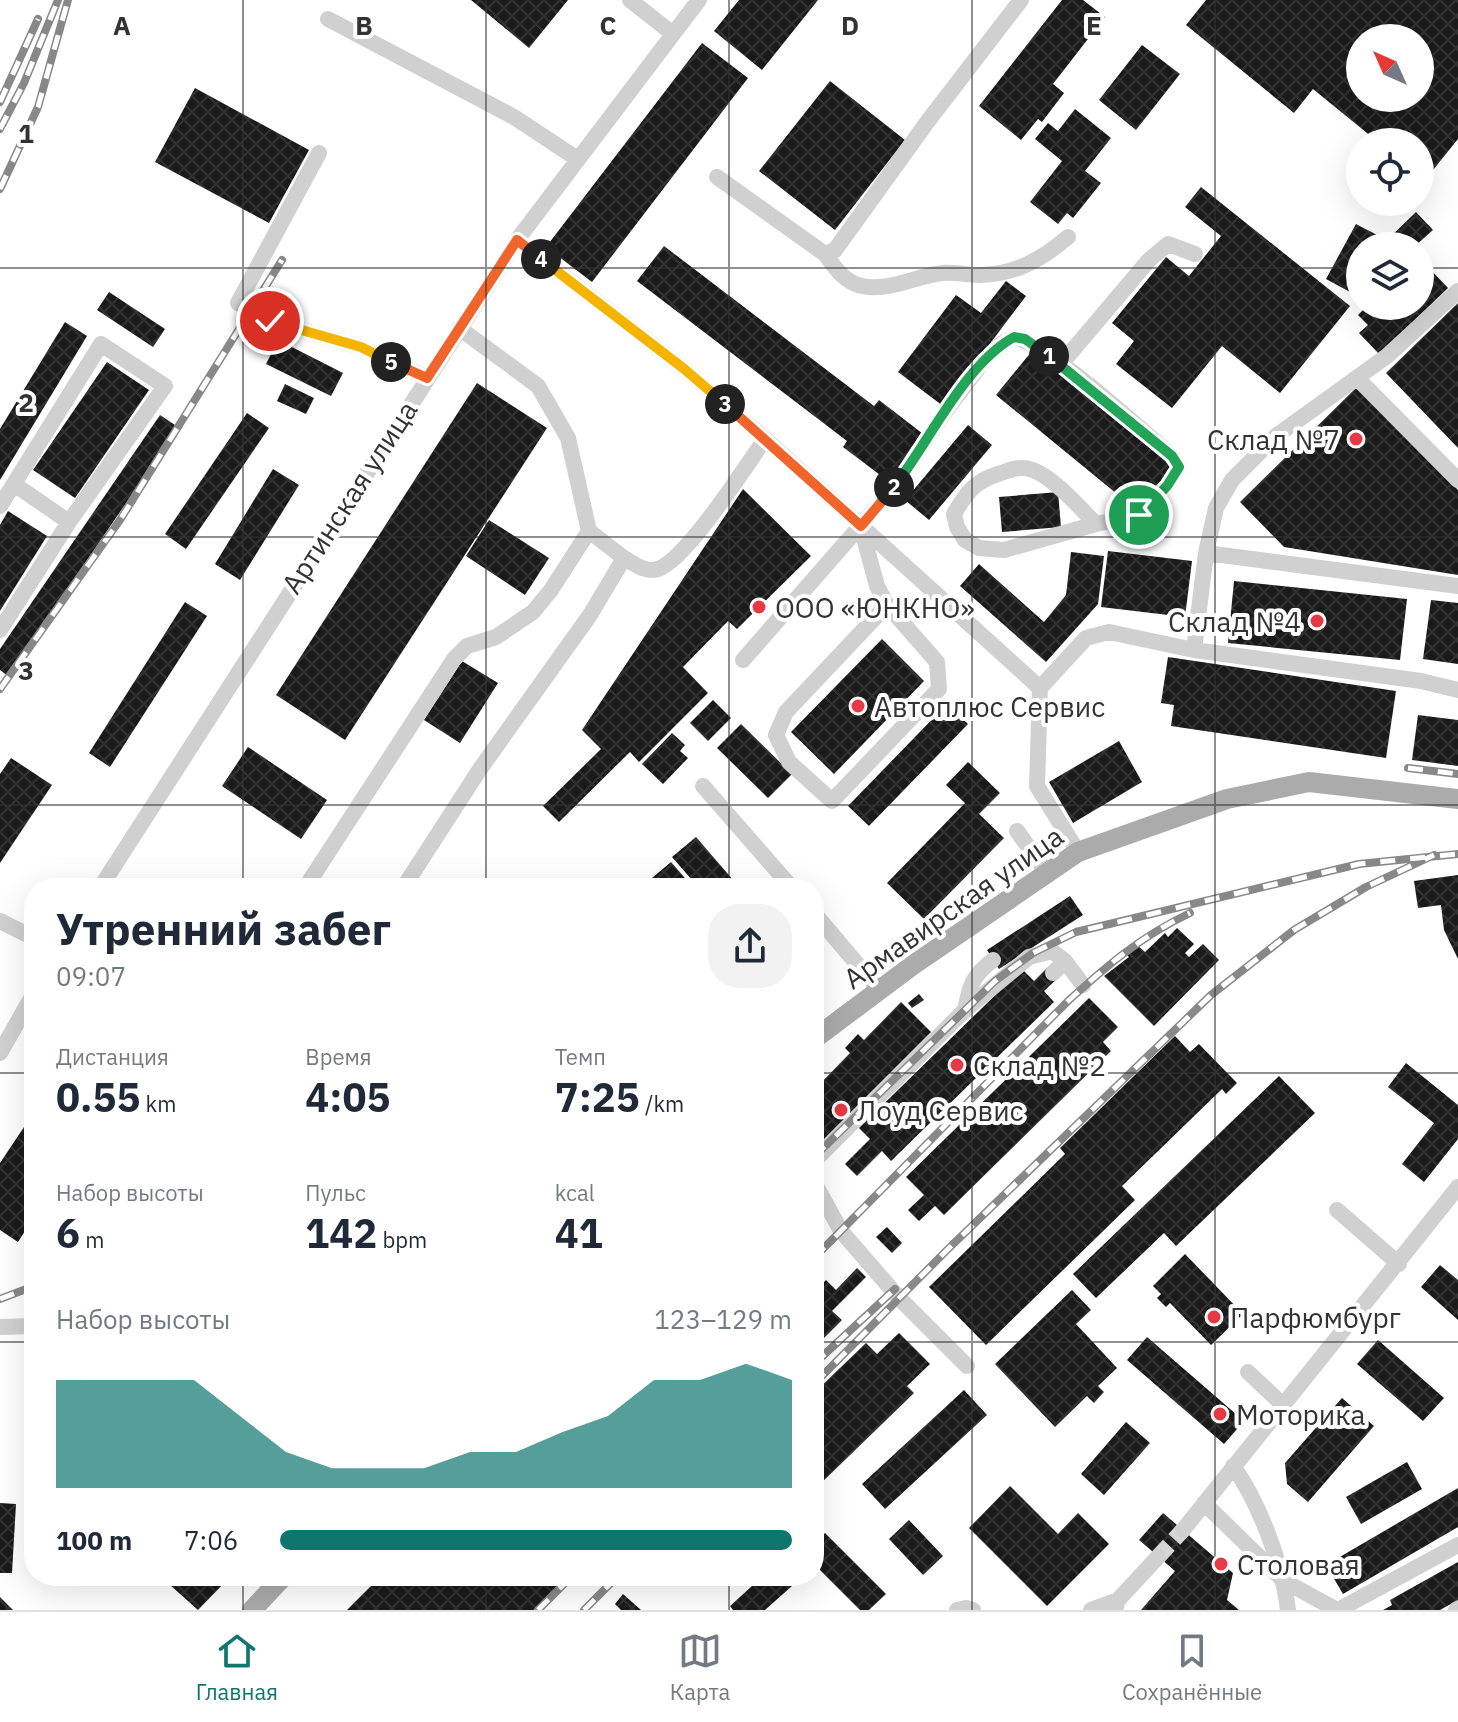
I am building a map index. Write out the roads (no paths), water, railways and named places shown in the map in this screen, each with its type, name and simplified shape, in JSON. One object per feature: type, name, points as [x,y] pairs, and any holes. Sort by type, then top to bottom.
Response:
[{"type":"main road","name":"Армавирская улица","points":[[824,1032],[1078,852],[1227,799],[1309,782],[1458,799]]},
{"type":"main road","points":[[252,1610],[275,1586]]},
{"type":"street","points":[[630,0],[673,34]]},
{"type":"street","name":"Артинская улица","points":[[106,878],[517,240],[576,158],[699,0]]},
{"type":"street","points":[[825,254],[835,250],[1021,0]]},
{"type":"street","points":[[328,19],[514,117],[576,158]]},
{"type":"street","points":[[319,153],[238,303],[270,321],[361,347],[427,378]]},
{"type":"street","points":[[717,177],[825,254],[840,275],[860,286],[878,287],[942,273],[982,275],[1006,272],[1042,259],[1068,237]]},
{"type":"street","points":[[517,240],[683,368],[1040,688]]},
{"type":"street","points":[[1061,364],[1149,260],[1168,244],[1195,254]]},
{"type":"street","points":[[1194,650],[1206,553],[1216,508],[1232,480],[1276,436],[1387,356],[1458,291]]},
{"type":"street","points":[[459,328],[538,386],[568,438],[589,531],[643,570],[660,569],[681,552],[765,439]]},
{"type":"street","points":[[743,660],[896,485],[982,363],[1001,344],[1014,337],[1025,339],[1061,364],[1172,456],[1179,467],[1167,486],[1139,515],[1004,550],[979,548],[965,540],[957,527],[954,514],[979,480],[1022,468],[1037,471],[1096,524]]},
{"type":"street","points":[[0,506],[101,344],[165,386],[69,522],[0,630]]},
{"type":"street","points":[[1357,378],[1458,480]]},
{"type":"street","points":[[14,484],[69,522]]},
{"type":"street","points":[[861,526],[877,586],[887,605],[937,662],[939,689],[832,801],[789,762],[776,735],[786,712],[887,605]]},
{"type":"street","points":[[312,878],[454,659],[467,646],[496,637],[533,612],[589,531]]},
{"type":"street","points":[[1206,553],[1458,586]]},
{"type":"street","points":[[409,878],[480,769],[590,615],[624,558]]},
{"type":"street","points":[[1078,852],[1037,786],[1040,688],[1086,638],[1109,632],[1194,650],[1421,681],[1458,690]]},
{"type":"street","points":[[703,786],[783,878]]},
{"type":"street","points":[[1017,831],[1047,873]]},
{"type":"street","points":[[0,921],[24,933]]},
{"type":"street","points":[[824,925],[880,991]]},
{"type":"street","points":[[824,1151],[965,1010],[1029,957],[1052,951],[1059,967],[1083,985]]},
{"type":"street","points":[[965,1010],[969,987],[978,971],[993,960]]},
{"type":"street","points":[[0,1053],[24,1011]]},
{"type":"street","points":[[1183,1530],[1458,1187]]},
{"type":"street","points":[[824,1200],[841,1231],[892,1291],[967,1366]]},
{"type":"street","points":[[1337,1210],[1399,1264]]},
{"type":"street","points":[[0,1327],[24,1326]]},
{"type":"street","points":[[1248,1372],[1283,1405]]},
{"type":"street","points":[[1233,1466],[1246,1484],[1284,1581],[1288,1610]]},
{"type":"street","points":[[1204,1503],[1284,1581],[1338,1610],[1458,1545]]},
{"type":"street","points":[[1091,1610],[1116,1605],[1158,1557]]},
{"type":"street","points":[[957,1610],[973,1610]]},
{"type":"tunnel","points":[[1158,1557],[1183,1530]]},
{"type":"railway","points":[[0,129],[24,83],[58,0]]},
{"type":"railway","points":[[0,189],[38,107],[68,0]]},
{"type":"railway","points":[[0,102],[38,19]]},
{"type":"railway","points":[[0,689],[120,520],[282,260]]},
{"type":"railway","points":[[1408,768],[1458,774]]},
{"type":"railway","points":[[824,1147],[995,981],[1033,953],[1076,932],[1359,864],[1458,854]]},
{"type":"railway","points":[[824,1374],[947,1250],[1211,995],[1294,930],[1366,887],[1434,855]]},
{"type":"railway","points":[[824,1248],[1068,1001],[1126,952],[1190,913]]},
{"type":"railway","points":[[824,1355],[895,1289]]},
{"type":"railway","points":[[0,1299],[24,1290]]},
{"type":"railway","points":[[538,1610],[562,1586]]},
{"type":"railway","points":[[584,1610],[608,1586]]},
{"type":"place","name":"Склад №7","points":[[1356,439]]},
{"type":"place","name":"ООО «ЮНКНО»","points":[[759,607]]},
{"type":"place","name":"Склад №4","points":[[1317,621]]},
{"type":"place","name":"Автоплюс Сервис","points":[[858,706]]},
{"type":"place","name":"Склад №2","points":[[957,1065]]},
{"type":"place","name":"Лоуд Сервис","points":[[841,1110]]},
{"type":"place","name":"Парфюмбург","points":[[1214,1317]]},
{"type":"place","name":"Моторика","points":[[1220,1414]]},
{"type":"place","name":"Столовая","points":[[1221,1564]]}]
